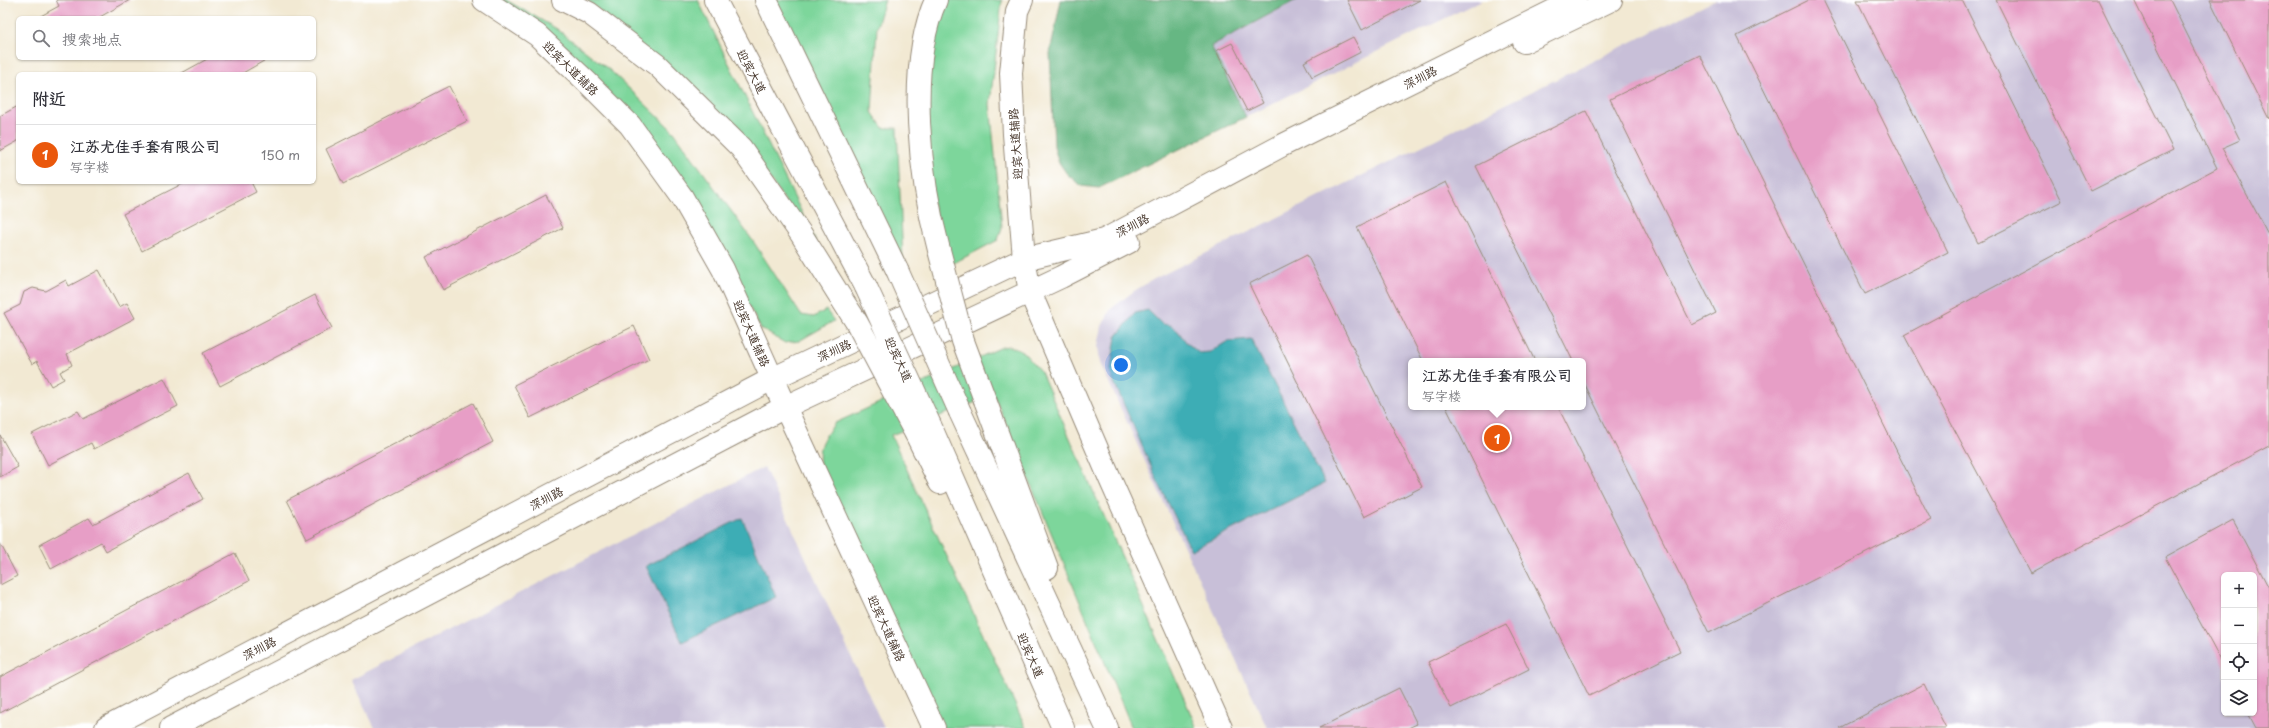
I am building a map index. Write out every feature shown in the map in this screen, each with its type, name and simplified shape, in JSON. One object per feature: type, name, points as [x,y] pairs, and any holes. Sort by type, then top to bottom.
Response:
[{"type":"main road","name":"迎宾大道辅路","points":[[484,0],[537,35],[587,82],[630,126],[682,196],[723,269],[772,379],[934,728]]},
{"type":"main road","points":[[563,0],[589,13],[657,65],[741,148],[801,234],[923,430]]},
{"type":"main road","name":"迎宾大道","points":[[715,0],[866,287],[923,430],[1059,718]]},
{"type":"main road","points":[[766,0],[897,270],[960,412],[1104,721]]},
{"type":"main road","points":[[936,0],[931,11],[920,66],[918,124],[931,220],[963,342],[1104,721]]},
{"type":"main road","name":"迎宾大道辅路","points":[[1022,0],[1017,12],[1011,73],[1014,134],[1024,259],[1030,292],[1110,479],[1221,728]]},
{"type":"main road","name":"深圳路","points":[[106,728],[772,379],[1024,259],[1104,240],[1281,146],[1575,0]]},
{"type":"main road","name":"深圳路","points":[[171,728],[785,407],[1030,292],[1113,251],[1287,157],[1611,0]]},
{"type":"shaded area","points":[[1296,0],[1482,0],[1246,117],[1211,46]]},
{"type":"shaded area","points":[[1716,0],[2269,0],[2269,728],[1267,728],[1100,363],[1098,346],[1102,326],[1111,309],[1134,291],[1154,279]]},
{"type":"shaded area","points":[[764,467],[884,728],[375,728],[351,680]]},
{"type":"green space","points":[[498,0],[506,0],[557,29],[612,72],[674,132],[753,241],[801,315],[814,317],[826,310],[834,321],[799,341],[785,343],[761,329],[686,188]]},
{"type":"green space","points":[[587,0],[698,0],[822,254],[735,129]]},
{"type":"green space","points":[[771,0],[885,0],[877,26],[872,112],[883,128],[897,128],[903,260]]},
{"type":"green space","points":[[941,0],[1002,0],[990,104],[1002,227],[998,240],[948,266],[931,194],[924,77]]},
{"type":"green space","points":[[1061,0],[1296,0],[1211,46],[1246,117],[1099,188],[1081,186],[1067,174],[1058,161],[1054,146],[1050,53]]},
{"type":"green space","points":[[1009,346],[1023,352],[1041,372],[1197,728],[1132,728],[994,395],[891,435],[1026,728],[944,728],[820,465],[819,452],[824,438],[835,423],[1002,347]]},
{"type":"water","points":[[1148,310],[1162,324],[1170,325],[1178,331],[1186,342],[1199,353],[1210,352],[1228,341],[1251,339],[1325,483],[1191,550],[1156,478],[1110,373],[1116,337],[1135,313]]},
{"type":"water","points":[[742,518],[776,597],[682,642],[646,566]]},
{"type":"building","points":[[56,0],[130,0],[102,16],[41,16],[59,6]]},
{"type":"building","points":[[1347,0],[1420,0],[1362,30]]},
{"type":"building","points":[[1809,0],[1823,0],[1948,252],[1865,294],[1737,36]]},
{"type":"building","points":[[1857,0],[1962,0],[2062,201],[1978,243]]},
{"type":"building","points":[[1996,0],[2098,0],[2173,150],[2091,191]]},
{"type":"building","points":[[2134,0],[2170,0],[2240,140],[2222,148],[2269,236],[2269,446],[2031,573],[1904,335],[2217,168]]},
{"type":"building","points":[[2210,0],[2269,0],[2269,119]]},
{"type":"building","points":[[1353,37],[1361,52],[1312,77],[1304,62]]},
{"type":"building","points":[[1232,43],[1263,103],[1247,111],[1216,51]]},
{"type":"building","points":[[1700,55],[1931,520],[1709,633],[1586,387],[1586,358],[1572,358],[1476,166],[1586,111],[1692,325],[1716,313],[1610,99]]},
{"type":"building","points":[[205,60],[266,60],[244,72],[184,72]]},
{"type":"building","points":[[449,86],[467,121],[343,184],[326,149]]},
{"type":"building","points":[[16,107],[16,142],[0,151],[0,116]]},
{"type":"building","points":[[1446,182],[1534,358],[1422,358],[1357,227]]},
{"type":"building","points":[[182,184],[252,184],[256,192],[142,251],[123,214]]},
{"type":"building","points":[[546,195],[563,228],[443,290],[426,257]]},
{"type":"building","points":[[1307,255],[1422,487],[1364,517],[1249,284]]},
{"type":"building","points":[[99,270],[119,307],[127,303],[135,318],[67,354],[72,365],[60,372],[64,379],[51,386],[37,361],[32,364],[4,313],[20,305],[24,292],[33,288],[46,291],[66,280],[69,286]]},
{"type":"building","points":[[315,295],[332,328],[220,386],[203,353]]},
{"type":"building","points":[[634,326],[649,359],[530,418],[514,385]]},
{"type":"building","points":[[164,378],[178,406],[94,449],[91,443],[48,465],[32,434],[78,411],[83,419]]},
{"type":"building","points":[[473,403],[493,442],[307,539],[287,500]]},
{"type":"building","points":[[1447,410],[1560,410],[1680,651],[1589,696]]},
{"type":"building","points":[[0,435],[18,467],[0,477]]},
{"type":"building","points":[[189,473],[203,499],[106,551],[101,542],[51,569],[39,545],[89,518],[93,524]]},
{"type":"building","points":[[2233,520],[2269,588],[2269,728],[2256,728],[2250,716],[2257,716],[2257,572],[2221,572],[2221,661],[2165,557]]},
{"type":"building","points":[[0,543],[17,576],[0,585]]},
{"type":"building","points":[[235,553],[249,581],[0,713],[0,677]]},
{"type":"building","points":[[1506,624],[1529,669],[1451,708],[1428,662]]},
{"type":"building","points":[[1924,684],[1946,728],[1839,728]]},
{"type":"building","points":[[1399,688],[1417,724],[1408,728],[1319,728]]},
{"type":"place","name":"江苏尤佳手套有限公司","points":[[1497,438]]}]
